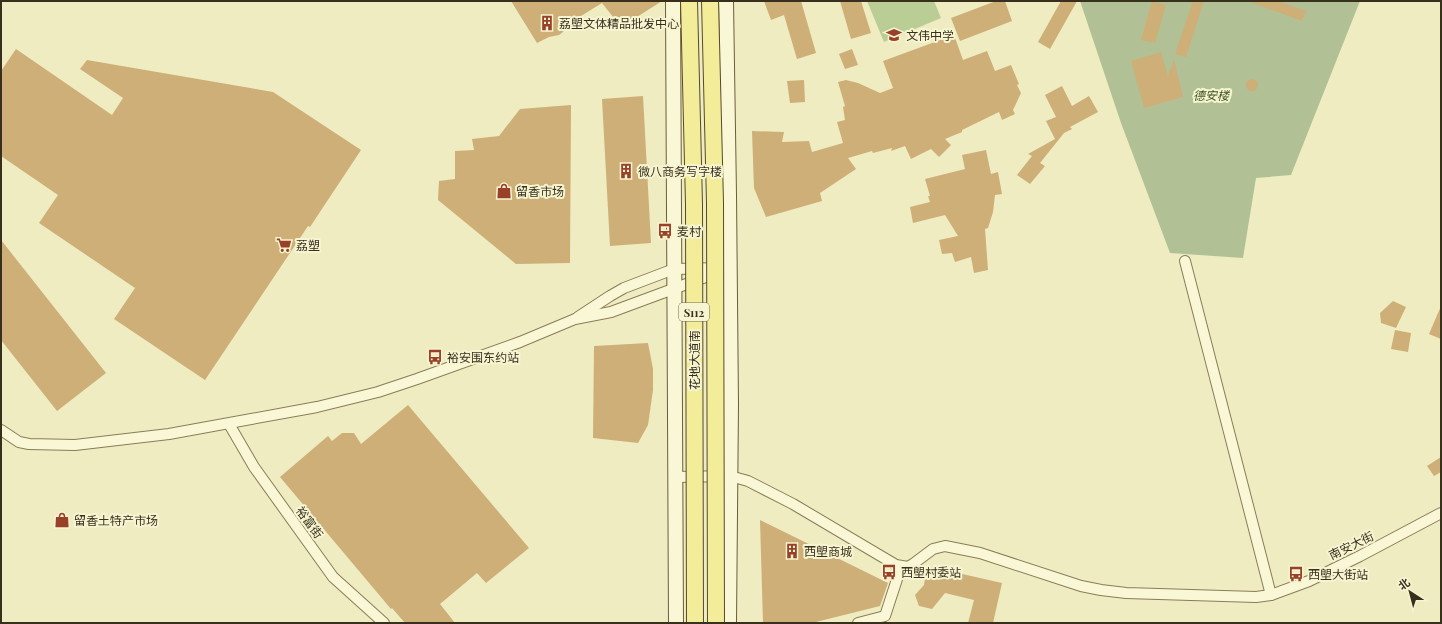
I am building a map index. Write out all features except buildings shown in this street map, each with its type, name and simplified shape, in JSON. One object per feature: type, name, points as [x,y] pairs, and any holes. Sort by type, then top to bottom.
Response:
[{"type":"main road","name":"花地大道南","points":[[673,1],[676,622]]},
{"type":"main road","name":"花地大道南","points":[[689,1],[694,204],[695,623]]},
{"type":"main road","name":"花地大道南","points":[[710,1],[715,203],[716,623]]},
{"type":"main road","points":[[726,1],[730,268],[729,623]]},
{"type":"street","points":[[1185,260],[1271,595]]},
{"type":"street","points":[[1,430],[19,442],[56,446],[107,442],[169,434],[317,408],[378,392],[520,342],[575,319],[624,288],[674,269],[730,268]]},
{"type":"street","points":[[575,319],[611,312],[674,290],[730,268]]},
{"type":"street","name":"裕富街","points":[[229,424],[254,467],[333,577],[384,623]]},
{"type":"street","points":[[675,477],[730,476],[748,481],[772,492],[901,567],[888,620],[858,623]]},
{"type":"street","name":"南安大街","points":[[901,567],[908,567],[933,549],[945,546],[980,553],[1081,586],[1101,590],[1126,593],[1232,597],[1271,595],[1309,581],[1441,513]]},
{"type":"green space","name":"文伟中学","points":[[867,1],[934,1],[941,18],[884,42]]},
{"type":"green space","name":"德安楼","points":[[1080,1],[1360,1],[1291,175],[1256,178],[1243,258],[1170,253],[1121,123]]},
{"type":"place","name":"荔塱文体精品批发中心","points":[[547,23]]},
{"type":"place","name":"文伟中学","points":[[894,35]]},
{"type":"place","name":"微八商务写字楼","points":[[626,171]]},
{"type":"place","name":"留香市场","points":[[504,191]]},
{"type":"place","name":"麦村","points":[[665,231]]},
{"type":"place","name":"荔塑","points":[[284,245]]},
{"type":"place","name":"裕安围东约站","points":[[435,357]]},
{"type":"place","name":"留香土特产市场","points":[[62,520]]},
{"type":"place","name":"西塱商城","points":[[792,551]]},
{"type":"place","name":"西塱村委站","points":[[889,572]]},
{"type":"place","name":"西塱大街站","points":[[1296,574]]}]
